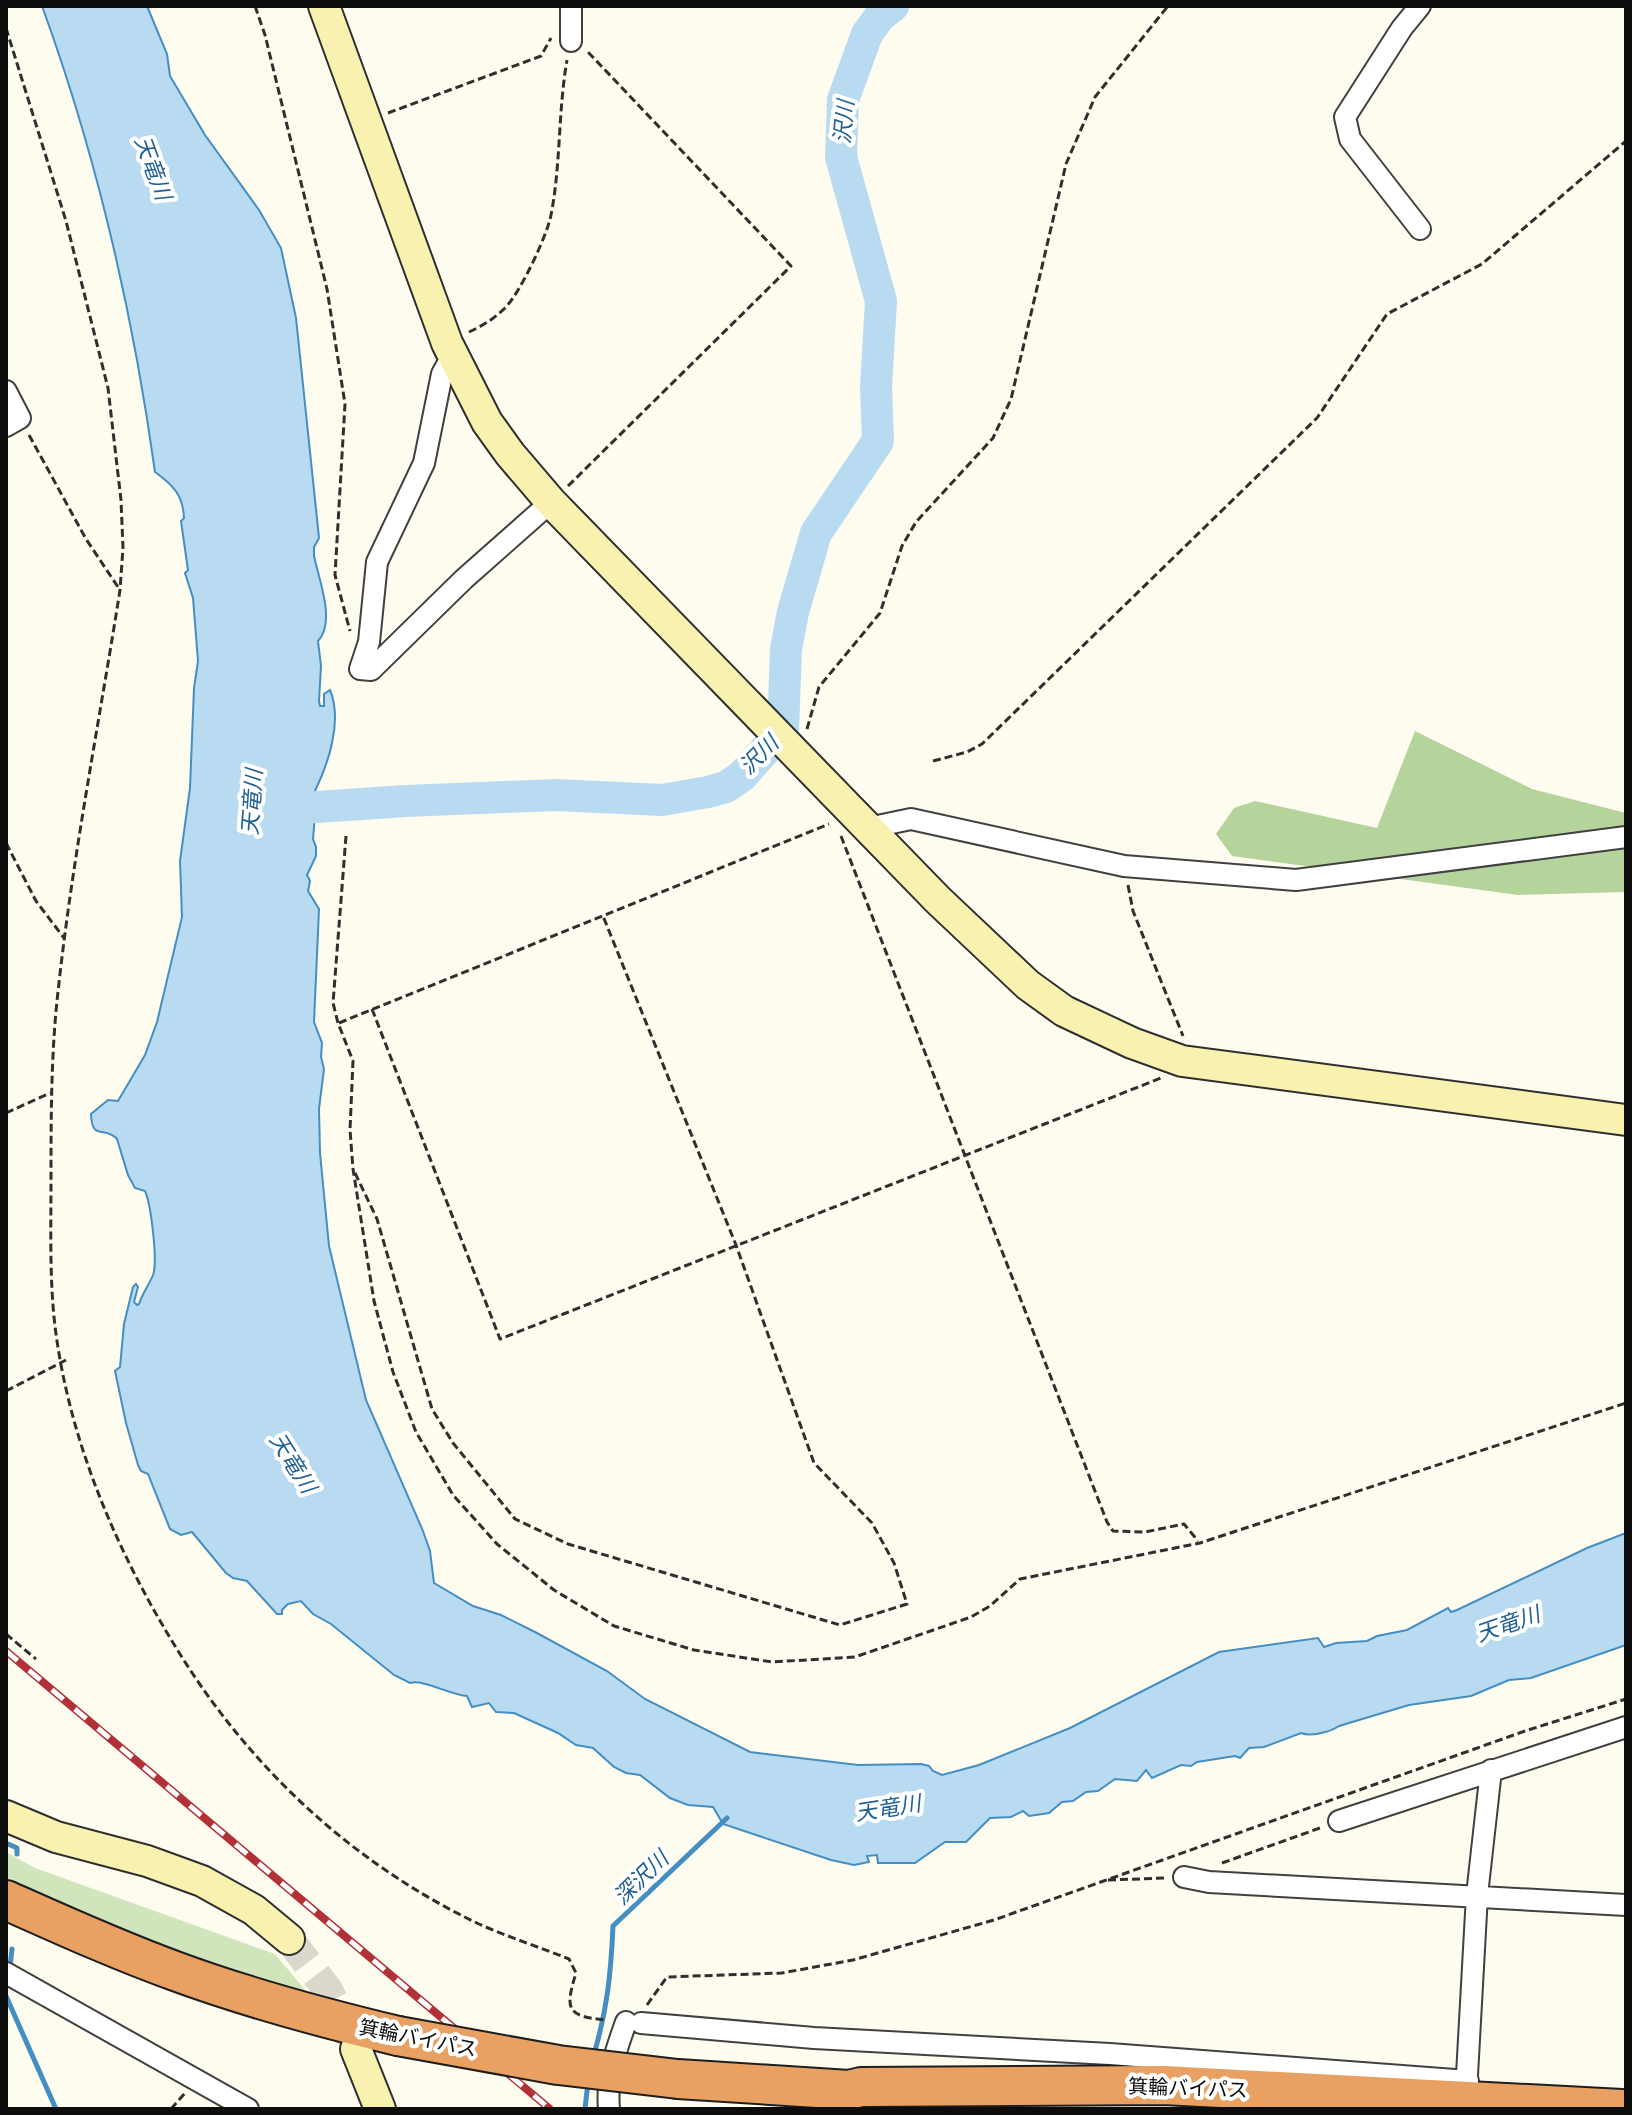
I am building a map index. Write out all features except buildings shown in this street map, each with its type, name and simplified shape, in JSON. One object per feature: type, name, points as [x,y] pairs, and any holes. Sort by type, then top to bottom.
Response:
[{"type":"highway","name":"箕輪バイパス","points":[[6,1900],[174,1971],[306,2014],[398,2036],[558,2065],[678,2079],[849,2090],[861,2087],[1164,2085],[1465,2097],[1622,2109]]},
{"type":"highway","name":"箕輪バイパス","points":[[849,2090],[862,2097],[1127,2109]]},
{"type":"street","points":[[324,6],[450,351],[487,422],[510,454],[551,502],[792,750],[853,821],[1040,994],[1064,1011],[1099,1028],[1189,1062],[1626,1120]]},
{"type":"street","points":[[561,39],[571,6]]},
{"type":"street","points":[[1420,6],[1402,28],[1345,117],[1350,139],[1420,229]]},
{"type":"street","points":[[450,351],[442,374],[424,463],[377,562],[369,642],[360,669],[371,670],[464,579],[551,502]]},
{"type":"street","points":[[6,391],[13,422]]},
{"type":"street","points":[[853,821],[911,819],[1124,866],[1296,880],[1626,837]]},
{"type":"street","points":[[1339,1821],[1626,1727]]},
{"type":"street","points":[[609,2109],[613,2058],[634,2022],[814,2038],[1110,2054],[1465,2097],[1477,1895],[1491,1770]]},
{"type":"street","points":[[6,1816],[56,1837],[147,1861],[202,1881],[254,1910],[289,1939]]},
{"type":"street","points":[[1184,1877],[1209,1882],[1626,1905]]},
{"type":"street","points":[[6,1973],[195,2082],[248,2109]]},
{"type":"street","points":[[356,2049],[380,2109]]},
{"type":"path","points":[[255,6],[265,35],[327,289],[345,404],[335,575],[360,669]]},
{"type":"path","points":[[792,750],[805,737],[819,687],[880,613],[902,546],[916,522],[993,438],[1011,399],[1066,164],[1095,97],[1168,6]]},
{"type":"path","points":[[6,28],[66,221],[108,388],[121,500],[123,548],[120,590],[64,938],[52,1092],[52,1255],[59,1352],[81,1445],[125,1557],[149,1604],[195,1679],[255,1757],[305,1808],[349,1845],[395,1877],[479,1924],[569,1959],[576,1973],[568,1998],[570,2009],[578,2016],[598,2019]]},
{"type":"path","points":[[365,120],[541,56],[561,39]]},
{"type":"path","points":[[450,351],[508,306],[538,253],[551,216],[563,86],[561,39]]},
{"type":"path","points":[[551,502],[791,266],[590,53],[561,39]]},
{"type":"path","points":[[933,761],[967,752],[982,744],[1317,418],[1387,314],[1482,264],[1626,141]]},
{"type":"path","points":[[13,422],[120,590]]},
{"type":"path","points":[[338,1023],[603,916],[853,821],[964,1156],[1107,1522],[1113,1531],[1145,1532],[1184,1524],[1200,1543]]},
{"type":"path","points":[[346,836],[333,1003],[353,1061],[350,1130],[353,1169],[382,1338],[405,1405],[433,1464],[453,1495],[497,1544],[554,1590],[614,1626],[694,1650],[772,1662],[855,1657],[971,1617],[990,1606],[1020,1579],[1200,1543],[1626,1403]]},
{"type":"path","points":[[6,843],[36,901],[64,938]]},
{"type":"path","points":[[372,1009],[500,1339],[1168,1075],[1189,1062],[1133,911],[1124,866]]},
{"type":"path","points":[[353,1169],[377,1219],[432,1409],[453,1443],[515,1519],[568,1544],[840,1625],[907,1604],[894,1563],[872,1523],[814,1463],[736,1245],[603,916]]},
{"type":"path","points":[[6,1113],[52,1092]]},
{"type":"path","points":[[6,1391],[66,1360]]},
{"type":"path","points":[[6,1634],[36,1659]]},
{"type":"path","points":[[634,2022],[667,1977],[782,1973],[853,1960],[994,1920],[1525,1731],[1626,1699]]},
{"type":"path","points":[[1105,1880],[1184,1877],[1339,1821]]},
{"type":"green space","points":[[1415,731],[1532,789],[1626,813],[1626,892],[1518,895],[1232,856],[1216,834],[1234,808],[1255,801],[1377,828]]},
{"type":"green space","points":[[6,1852],[35,1868],[275,1954],[316,2003],[255,1985],[6,1887]]},
{"type":"water","name":"天竜川","points":[[42,6],[147,6],[167,54],[170,76],[205,135],[259,210],[281,248],[296,318],[319,538],[314,547],[314,556],[326,612],[326,623],[318,641],[321,666],[319,701],[320,706],[324,706],[324,694],[330,690],[335,715],[329,755],[315,791],[322,799],[316,803],[313,839],[316,856],[307,875],[310,881],[308,891],[319,909],[314,1022],[322,1043],[324,1069],[319,1109],[320,1153],[329,1246],[366,1400],[423,1531],[430,1551],[434,1583],[473,1606],[501,1615],[535,1632],[607,1671],[645,1699],[750,1752],[858,1765],[921,1764],[942,1775],[979,1765],[1070,1728],[1219,1652],[1318,1638],[1324,1647],[1367,1641],[1407,1630],[1448,1608],[1451,1612],[1457,1610],[1587,1548],[1626,1533],[1626,1645],[1531,1678],[1509,1680],[1471,1696],[1409,1705],[1326,1732],[1301,1733],[1264,1747],[1249,1748],[1240,1758],[1235,1756],[1197,1762],[1191,1766],[1181,1765],[1152,1778],[1146,1770],[1137,1781],[1115,1779],[1098,1791],[1086,1792],[1073,1801],[1062,1802],[1049,1813],[1029,1816],[1023,1811],[1011,1817],[990,1818],[966,1842],[945,1842],[915,1863],[878,1863],[877,1855],[867,1856],[869,1862],[854,1865],[723,1824],[713,1807],[688,1805],[670,1798],[640,1775],[614,1767],[593,1748],[576,1745],[558,1733],[514,1713],[496,1712],[489,1703],[472,1707],[467,1696],[422,1683],[410,1683],[394,1675],[331,1624],[313,1614],[301,1601],[288,1604],[282,1614],[277,1614],[247,1581],[226,1573],[192,1532],[181,1535],[170,1529],[148,1474],[141,1471],[138,1465],[115,1371],[120,1367],[124,1324],[133,1287],[136,1284],[138,1287],[134,1302],[137,1305],[153,1275],[154,1246],[149,1208],[145,1191],[135,1188],[128,1175],[117,1139],[97,1131],[91,1114],[108,1100],[118,1101],[145,1055],[157,1022],[182,917],[180,861],[190,788],[198,661],[193,598],[185,573],[188,570],[181,521],[184,518],[182,503],[172,486],[155,472],[136,353],[111,236],[80,120]]},
{"type":"waterway","name":"沢川","points":[[277,826],[302,808],[556,795],[662,800],[708,792],[726,787],[742,776],[783,730],[786,649],[793,612],[816,533],[878,441],[876,387],[881,301],[841,157],[843,100],[867,34],[880,16],[893,6]]},
{"type":"waterway","name":"深沢川","points":[[593,2057],[608,1992],[613,1926],[727,1818]]},
{"type":"waterway","points":[[6,1843],[17,1848],[17,1854]]},
{"type":"waterway","points":[[10,1967],[12,1949]]},
{"type":"waterway","points":[[6,1996],[56,2109]]},
{"type":"waterway","name":"深沢川","points":[[585,2109],[588,2082]]},
{"type":"tunnel","points":[[289,1939],[328,1990],[351,2038]]},
{"type":"railway","points":[[6,1651],[550,2109]]}]
